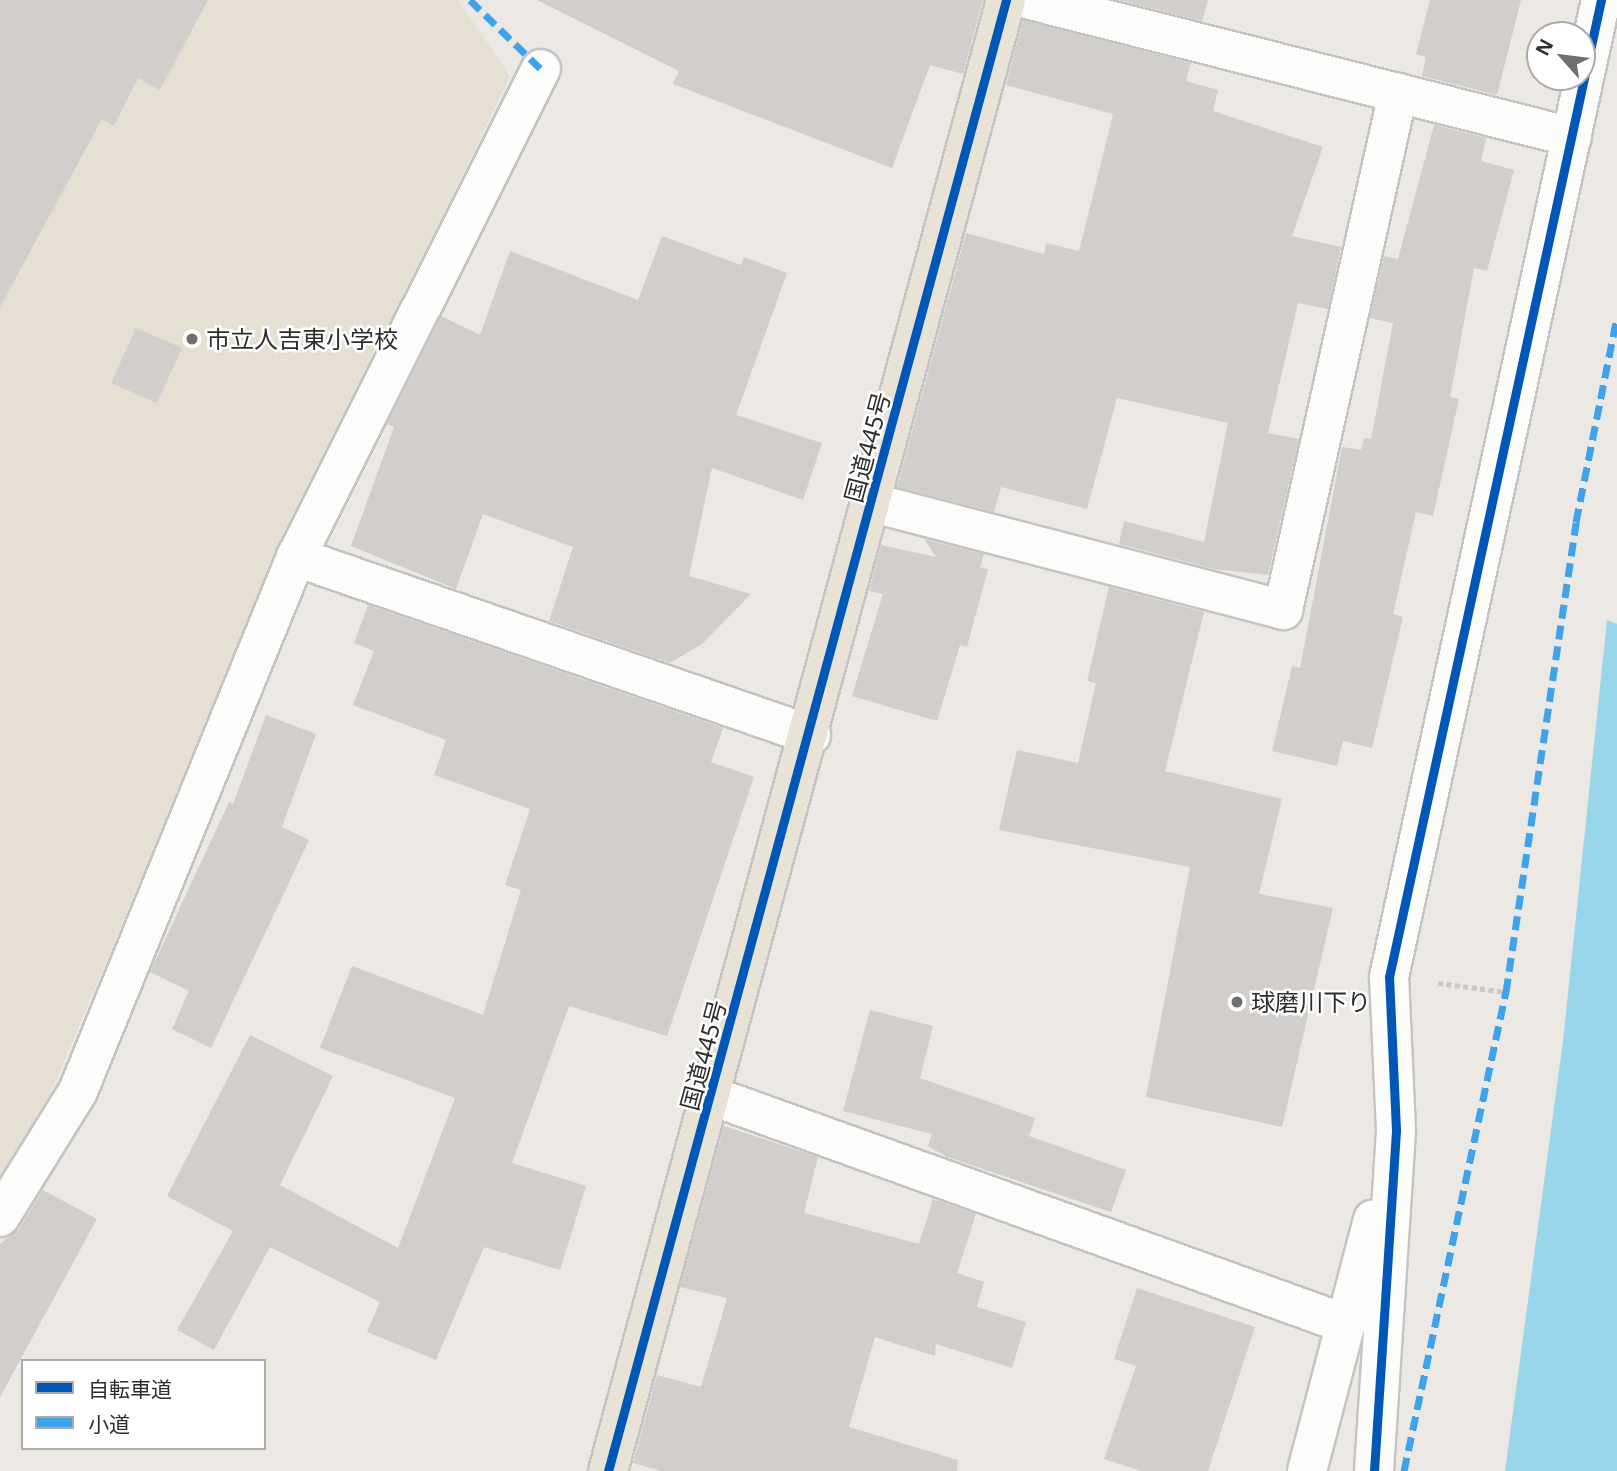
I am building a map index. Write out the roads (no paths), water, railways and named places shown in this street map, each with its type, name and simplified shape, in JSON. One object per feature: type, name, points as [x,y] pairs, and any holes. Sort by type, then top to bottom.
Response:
[{"type":"highway","name":"国道445号","points":[[608,1471],[811,735],[1006,0]]},
{"type":"street","points":[[1030,0],[1572,137]]},
{"type":"street","points":[[1374,1471],[1396,1129],[1389,977],[1601,0]]},
{"type":"street","points":[[0,1217],[78,1091],[296,557],[541,69]]},
{"type":"street","points":[[873,503],[1283,610],[1398,93]]},
{"type":"street","points":[[296,557],[811,735]]},
{"type":"street","points":[[712,1096],[1346,1324]]},
{"type":"street","points":[[1307,1471],[1396,1129]]},
{"type":"water","points":[[1607,620],[1617,624],[1617,1471],[1505,1471],[1563,1041]]},
{"type":"place","name":"市立人吉東小学校","points":[[192,339]]},
{"type":"place","name":"球磨川下り","points":[[1237,1002]]}]
